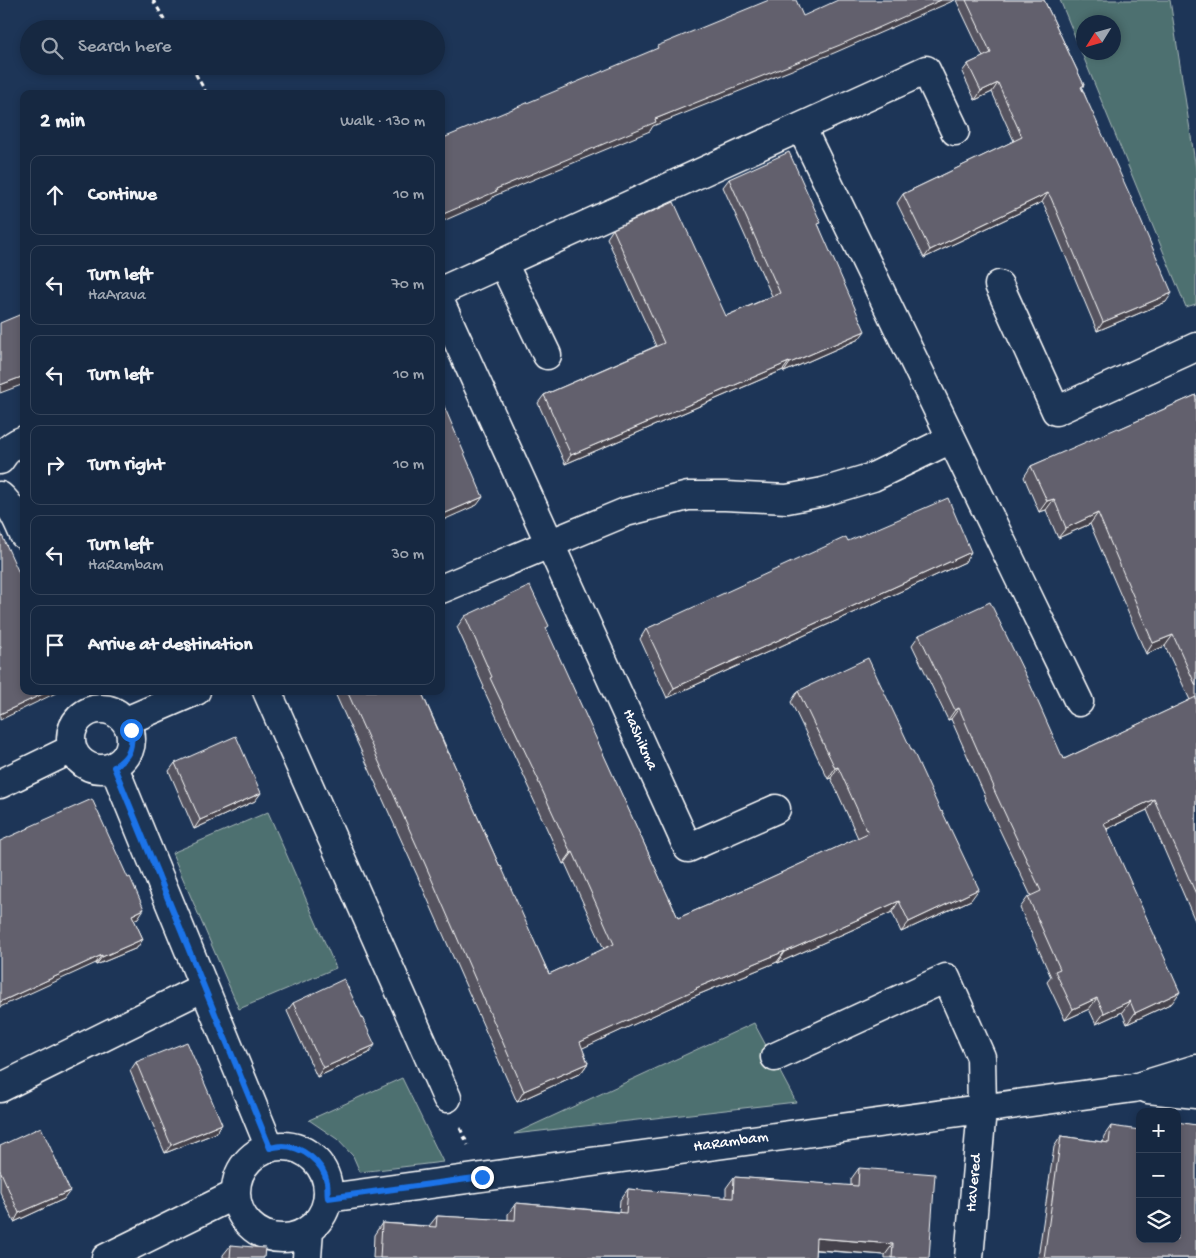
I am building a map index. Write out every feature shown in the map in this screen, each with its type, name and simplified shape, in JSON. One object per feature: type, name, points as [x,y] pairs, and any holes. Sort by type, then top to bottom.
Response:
[{"type":"street","points":[[445,289],[926,70],[955,131]]},
{"type":"street","points":[[801,127],[1079,702]]},
{"type":"street","points":[[514,258],[547,355]]},
{"type":"street","points":[[999,285],[1056,411],[1196,347]]},
{"type":"street","name":"HaShikma","points":[[445,313],[688,848],[776,809]]},
{"type":"street","points":[[445,587],[626,512],[688,496],[787,499],[824,492],[873,477],[951,438]]},
{"type":"street","points":[[0,460],[5,451],[20,441]]},
{"type":"street","points":[[0,496],[20,526]]},
{"type":"street","points":[[126,721],[187,695]]},
{"type":"street","points":[[269,695],[447,1098]]},
{"type":"street","points":[[89,700],[97,708],[108,709],[118,713],[131,730],[132,742],[129,752],[123,761],[114,767],[96,769],[86,765],[78,759],[72,749],[71,738],[73,728],[78,719],[87,711],[89,700]]},
{"type":"street","points":[[0,784],[72,749]]},
{"type":"street","points":[[114,767],[270,1148]]},
{"type":"street","name":"HaVered","points":[[775,1057],[946,978],[981,1057],[982,1109],[969,1258]]},
{"type":"street","points":[[0,1088],[204,987]]},
{"type":"street","name":"HaRambam","points":[[328,1198],[1134,1088],[1196,1069]]},
{"type":"street","name":"HaRambam","points":[[1134,1088],[1196,1094]]},
{"type":"street","points":[[282,1146],[298,1149],[312,1157],[321,1168],[327,1182],[328,1198],[323,1213],[309,1229],[295,1236],[273,1237],[258,1231],[248,1223],[240,1210],[236,1194],[237,1180],[244,1166],[255,1155],[270,1148],[282,1146]]},
{"type":"street","points":[[106,1258],[236,1194]]},
{"type":"street","points":[[307,1258],[309,1229]]},
{"type":"path","points":[[153,0],[165,20]]},
{"type":"path","points":[[196,75],[204,90]]},
{"type":"path","points":[[447,1098],[482,1177]]},
{"type":"green space","points":[[1060,0],[1170,0],[1196,169],[1196,304],[1186,307],[1085,60],[1121,60],[1121,15],[1076,15],[1076,39]]},
{"type":"green space","points":[[268,812],[336,968],[239,1009],[172,853]]},
{"type":"green space","points":[[754,1023],[796,1102],[514,1134]]},
{"type":"green space","points":[[402,1078],[443,1162],[360,1172],[353,1156],[337,1139],[309,1120]]},
{"type":"building","points":[[769,0],[796,0],[803,16],[838,0],[941,0],[840,45],[655,119],[656,122],[496,189],[497,191],[445,213],[445,137],[658,48],[657,46]]},
{"type":"building","points":[[966,0],[1044,0],[1084,85],[1081,87],[1172,293],[1103,322],[1048,193],[930,250],[903,194],[1022,137],[998,83],[981,91],[968,64],[991,53]]},
{"type":"building","points":[[789,152],[821,223],[818,224],[865,331],[571,455],[544,395],[664,343],[613,229],[674,202],[726,316],[780,293],[729,179]]},
{"type":"building","points":[[20,315],[20,378],[0,385],[0,323]]},
{"type":"building","points":[[1196,395],[1196,686],[1173,635],[1153,643],[1098,513],[1066,528],[1054,499],[1047,501],[1031,466]]},
{"type":"building","points":[[445,408],[483,497],[445,513]]},
{"type":"building","points":[[948,498],[971,552],[674,688],[646,629],[846,537],[848,541]]},
{"type":"building","points":[[0,531],[20,575],[20,695],[40,695],[0,714]]},
{"type":"building","points":[[530,586],[549,626],[546,628],[678,918],[868,833],[838,767],[835,768],[798,691],[868,658],[979,889],[909,922],[899,901],[785,952],[696,988],[580,1042],[588,1063],[524,1091],[349,695],[423,695],[549,974],[614,944],[573,852],[571,853],[490,678],[492,677],[465,616]]},
{"type":"building","points":[[990,602],[1064,759],[1196,697],[1196,894],[1154,799],[1104,823],[1180,992],[1135,1013],[1130,1001],[1104,1013],[1097,998],[1073,1009],[1055,971],[1060,969],[1028,897],[1041,891],[993,788],[959,708],[955,710],[919,635]]},
{"type":"building","points":[[236,736],[261,793],[200,820],[175,763]]},
{"type":"building","points":[[92,799],[144,909],[132,915],[143,939],[102,957],[102,955],[0,1002],[0,841]]},
{"type":"building","points":[[344,979],[375,1045],[323,1068],[293,1003]]},
{"type":"building","points":[[187,1042],[222,1124],[171,1145],[136,1062]]},
{"type":"building","points":[[1181,1123],[1196,1125],[1196,1258],[1044,1258],[1061,1136],[1109,1143],[1111,1126],[1136,1129],[1136,1243],[1181,1243]]},
{"type":"building","points":[[41,1127],[70,1191],[19,1213],[0,1170],[0,1146]]},
{"type":"building","points":[[859,1168],[935,1174],[929,1258],[892,1258],[893,1244],[816,1238],[815,1258],[380,1258],[382,1223],[436,1227],[437,1216],[515,1220],[516,1203],[626,1213],[628,1189],[733,1198],[734,1177],[858,1186]]},
{"type":"building","points":[[231,1245],[265,1248],[264,1258],[230,1258]]},
{"type":"route","points":[[131,730],[132,742],[129,752],[123,761],[114,767],[270,1148],[282,1146],[298,1149],[312,1157],[321,1168],[327,1182],[328,1198],[482,1177]]}]
